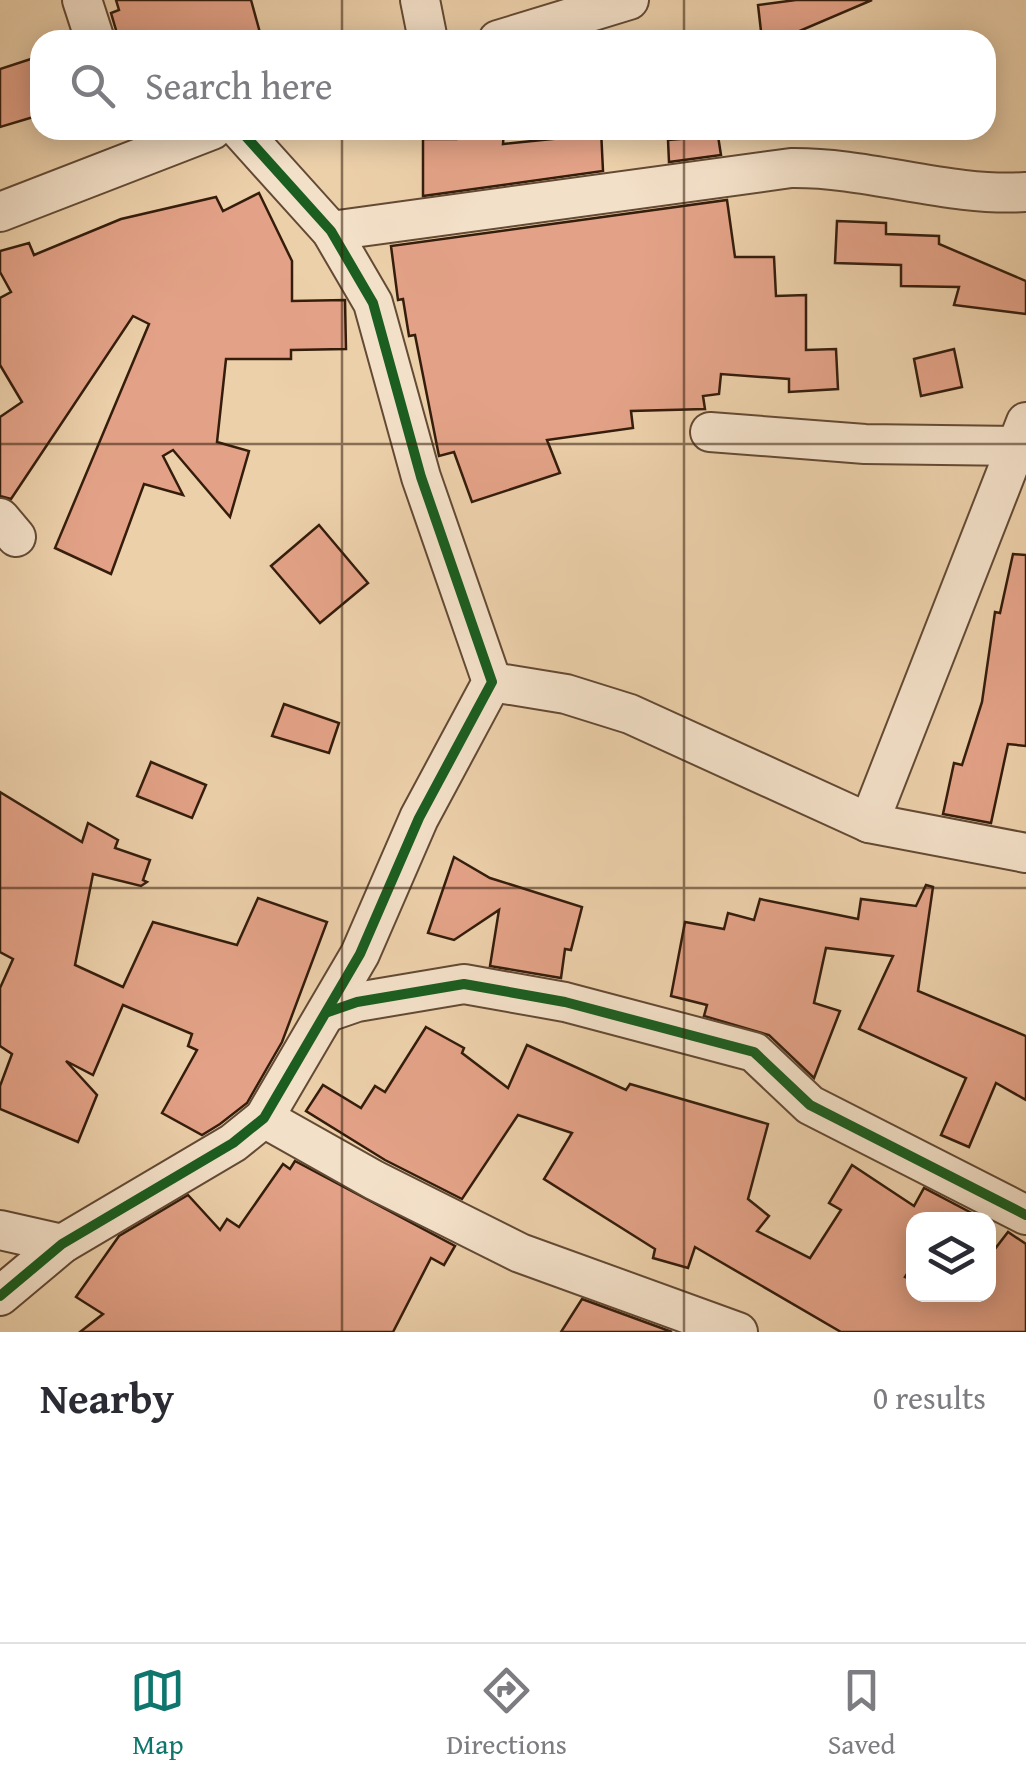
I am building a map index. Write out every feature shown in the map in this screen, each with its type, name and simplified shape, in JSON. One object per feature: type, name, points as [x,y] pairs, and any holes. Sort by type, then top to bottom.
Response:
[{"type":"street","points":[[82,0],[92,30]]},
{"type":"street","points":[[420,0],[426,30]]},
{"type":"street","points":[[531,30],[629,0]]},
{"type":"street","points":[[0,212],[131,145],[158,140]]},
{"type":"street","points":[[0,1296],[62,1244],[233,1144],[264,1118],[360,954],[420,818],[492,682],[421,477],[373,304],[331,231],[249,140]]},
{"type":"street","points":[[331,231],[791,168],[840,168],[943,187],[1026,192]]},
{"type":"street","points":[[710,432],[866,444],[1024,438],[869,823]]},
{"type":"street","points":[[492,682],[566,694],[630,714],[869,823],[1026,853]]},
{"type":"street","points":[[328,1012],[357,1002],[464,984],[565,1002],[754,1052],[810,1105],[1026,1215]]},
{"type":"street","points":[[264,1118],[374,1180],[520,1253],[738,1332]]},
{"type":"street","points":[[0,1230],[62,1244]]},
{"type":"building","points":[[116,0],[251,0],[259,30],[116,30],[111,13],[119,10]]},
{"type":"building","points":[[796,0],[872,0],[802,30],[761,30],[758,5]]},
{"type":"building","points":[[30,59],[30,118],[0,127],[0,69]]},
{"type":"building","points":[[423,140],[503,140],[503,144],[601,140],[603,171],[423,196]]},
{"type":"building","points":[[668,140],[719,140],[721,155],[669,162]]},
{"type":"building","points":[[259,193],[292,261],[292,301],[345,300],[346,349],[291,350],[291,359],[226,359],[217,442],[249,451],[230,517],[173,450],[163,456],[183,495],[144,484],[111,574],[55,548],[149,324],[133,316],[11,499],[0,496],[0,417],[22,402],[0,365],[0,298],[11,292],[0,272],[0,251],[29,243],[34,255],[121,219],[216,197],[223,211]]},
{"type":"building","points":[[727,200],[735,257],[774,257],[776,296],[806,295],[806,350],[836,349],[838,389],[789,392],[789,379],[721,374],[719,394],[703,396],[705,409],[631,411],[633,428],[547,440],[560,473],[472,502],[454,452],[439,456],[415,335],[409,336],[403,299],[398,300],[391,246]]},
{"type":"building","points":[[837,221],[886,223],[886,234],[939,236],[939,244],[1026,281],[1026,314],[954,305],[959,287],[901,286],[901,265],[835,263]]},
{"type":"building","points":[[954,349],[962,387],[921,396],[914,359]]},
{"type":"building","points":[[319,525],[368,583],[320,623],[271,566]]},
{"type":"building","points":[[1013,554],[1026,555],[1026,746],[1008,744],[991,823],[943,814],[954,763],[962,765],[982,702],[995,612],[1000,613]]},
{"type":"building","points":[[284,704],[339,723],[329,753],[272,736]]},
{"type":"building","points":[[151,762],[206,785],[192,818],[137,796]]},
{"type":"building","points":[[0,792],[82,842],[88,823],[118,840],[115,848],[150,860],[143,880],[147,882],[141,886],[93,874],[75,965],[123,987],[153,922],[237,945],[258,898],[327,922],[282,1042],[247,1103],[220,1124],[202,1135],[162,1113],[197,1050],[188,1046],[192,1034],[123,1005],[93,1075],[66,1061],[97,1095],[78,1142],[0,1109],[0,1086],[12,1054],[0,1046],[0,988],[13,959],[0,952]]},
{"type":"building","points":[[454,857],[490,878],[582,907],[571,950],[565,949],[561,978],[490,966],[499,910],[454,940],[428,933]]},
{"type":"building","points":[[926,885],[933,887],[918,991],[1026,1036],[1026,1100],[996,1083],[969,1147],[941,1135],[966,1078],[859,1029],[893,956],[826,948],[814,1003],[840,1011],[814,1078],[769,1035],[704,1016],[707,1005],[671,996],[685,922],[724,929],[728,913],[754,920],[760,899],[858,919],[861,899],[916,906]]},
{"type":"building","points":[[426,1027],[464,1048],[462,1053],[508,1088],[527,1045],[626,1090],[630,1084],[768,1124],[748,1199],[769,1216],[757,1231],[810,1258],[841,1210],[829,1203],[852,1165],[914,1206],[924,1188],[970,1212],[906,1212],[906,1302],[996,1302],[996,1248],[1008,1232],[1026,1244],[1026,1332],[841,1332],[695,1247],[688,1268],[653,1258],[655,1249],[544,1179],[572,1133],[518,1115],[462,1199],[385,1160],[306,1111],[323,1085],[361,1108],[375,1086],[385,1092]]},
{"type":"building","points":[[295,1161],[455,1246],[444,1265],[431,1258],[393,1332],[80,1332],[103,1314],[76,1297],[119,1236],[188,1195],[220,1230],[227,1219],[239,1227],[283,1164],[290,1169]]},
{"type":"building","points":[[582,1299],[672,1332],[561,1332]]},
{"type":"cycle path","points":[[0,1296],[62,1244],[233,1143],[264,1118],[360,954],[419,818],[492,682],[421,477],[373,303],[331,231],[249,140]]},
{"type":"cycle path","points":[[328,1012],[357,1002],[464,984],[565,1002],[754,1052],[810,1105],[1026,1215]]}]
